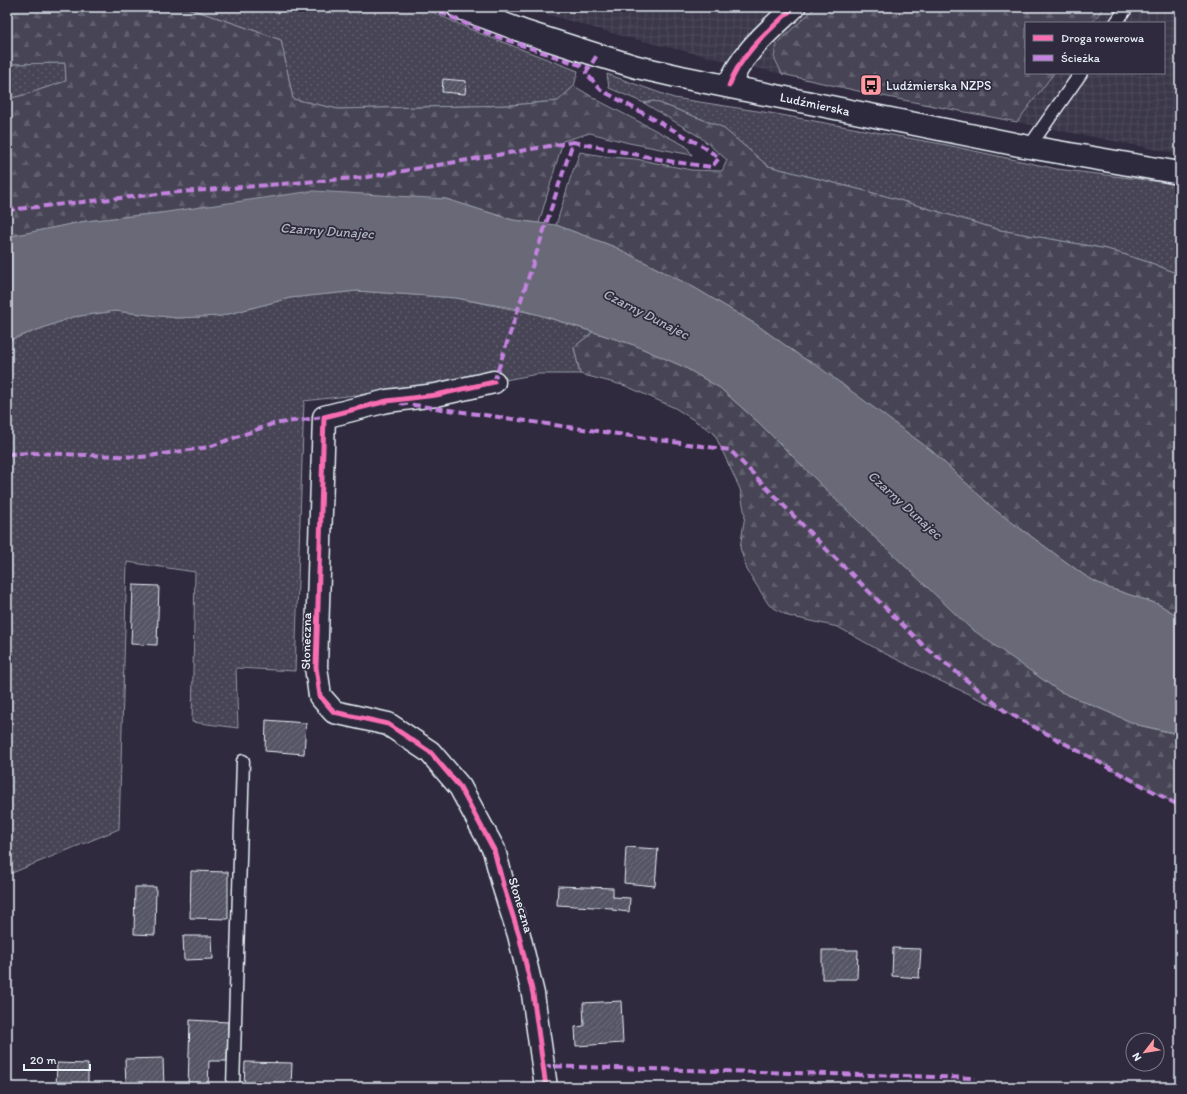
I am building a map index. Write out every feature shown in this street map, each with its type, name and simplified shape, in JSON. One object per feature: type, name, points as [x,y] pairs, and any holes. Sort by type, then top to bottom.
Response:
[{"type":"street","name":"Ludźmierska","points":[[458,7],[525,32],[596,55],[637,66],[1029,148],[1180,173]]},
{"type":"street","points":[[729,86],[733,76],[747,54],[794,7]]},
{"type":"street","name":"Słoneczna","points":[[494,382],[436,396],[387,401],[324,417],[316,667],[320,696],[334,712],[388,724],[430,752],[460,787],[494,850],[519,935],[533,994],[546,1087]]},
{"type":"lane","points":[[1117,22],[1127,7]]},
{"type":"lane","points":[[1029,148],[1079,74]]},
{"type":"lane","points":[[233,1087],[244,761]]},
{"type":"shaded area","points":[[522,7],[816,7],[777,43],[774,58],[782,74],[625,37]]},
{"type":"shaded area","points":[[1104,7],[1180,7],[1180,154],[1017,122],[1053,74],[1165,74],[1165,22],[1093,22]]},
{"type":"green space","points":[[7,7],[184,7],[281,40],[293,99],[338,109],[512,105],[558,101],[574,86],[601,102],[686,146],[692,155],[629,143],[590,133],[563,141],[539,223],[513,220],[446,199],[160,213],[86,221],[7,237],[7,99],[66,81],[65,63],[7,64]]},
{"type":"green space","points":[[184,7],[421,7],[479,33],[578,71],[574,86],[558,101],[512,105],[338,109],[293,99],[281,40]]},
{"type":"green space","points":[[816,7],[1104,7],[1093,22],[1025,22],[1025,74],[1053,74],[1017,122],[867,93],[782,74],[774,57],[777,43]]},
{"type":"green space","points":[[65,63],[66,81],[7,99],[7,64]]},
{"type":"green space","points":[[607,74],[674,98],[770,113],[947,145],[1057,169],[1162,182],[1180,186],[1180,275],[1154,264],[1107,249],[1000,230],[889,197],[768,166],[722,127],[654,101],[644,103],[609,88]]},
{"type":"green space","points":[[654,101],[722,127],[768,166],[889,197],[1000,230],[1107,249],[1154,264],[1180,275],[1180,617],[1158,604],[1109,588],[1084,575],[995,510],[932,451],[815,365],[757,325],[695,288],[615,247],[556,225],[580,152],[609,157],[636,159],[691,170],[722,171],[727,160],[700,137],[644,103]]},
{"type":"green space","points":[[357,291],[456,298],[536,314],[593,332],[574,347],[580,374],[538,374],[494,382],[400,390],[304,401],[295,671],[236,668],[238,728],[192,722],[195,572],[127,562],[119,829],[7,875],[7,341],[73,317],[115,311],[177,318],[221,316],[290,298]]},
{"type":"green space","points":[[593,332],[634,345],[684,367],[720,388],[759,423],[864,527],[970,627],[1059,691],[1138,725],[1180,735],[1180,806],[1005,711],[884,653],[838,627],[788,616],[769,605],[747,570],[740,548],[745,515],[740,489],[714,433],[675,408],[626,386],[580,374],[574,347]]},
{"type":"water","name":"Czarny Dunajec","points":[[314,191],[446,199],[513,220],[556,225],[615,247],[695,288],[757,325],[803,358],[815,364],[932,451],[995,510],[1084,575],[1109,588],[1158,604],[1180,617],[1180,734],[1138,725],[1059,691],[1005,653],[969,627],[864,527],[759,423],[720,388],[684,367],[634,345],[518,309],[456,298],[357,291],[290,298],[221,316],[177,318],[115,311],[73,317],[7,341],[7,237],[86,221],[160,213]]},
{"type":"building","points":[[443,79],[466,81],[465,94],[442,92]]},
{"type":"building","points":[[133,585],[159,586],[157,645],[131,644]]},
{"type":"building","points":[[266,720],[306,723],[304,754],[265,751]]},
{"type":"building","points":[[626,847],[658,849],[655,886],[624,883]]},
{"type":"building","points":[[191,871],[228,872],[228,919],[190,918]]},
{"type":"building","points":[[558,886],[613,888],[613,897],[630,898],[629,912],[612,910],[612,908],[557,905]]},
{"type":"building","points":[[135,887],[156,887],[155,935],[134,934]]},
{"type":"building","points":[[183,936],[212,936],[213,959],[184,960]]},
{"type":"building","points":[[893,948],[921,949],[919,978],[892,976]]},
{"type":"building","points":[[822,950],[858,950],[857,979],[822,979]]},
{"type":"building","points":[[621,1001],[623,1043],[576,1046],[575,1027],[584,1026],[583,1003]]},
{"type":"building","points":[[190,1020],[228,1022],[227,1061],[209,1061],[208,1087],[188,1087]]},
{"type":"building","points":[[163,1058],[164,1087],[126,1087],[125,1059]]},
{"type":"building","points":[[245,1062],[292,1063],[291,1087],[244,1087]]},
{"type":"building","points":[[57,1063],[88,1064],[88,1087],[56,1087]]},
{"type":"marked path","points":[[429,7],[489,34],[589,68]]},
{"type":"marked path","points":[[494,382],[573,142],[674,162],[712,167],[719,158],[704,147],[601,90],[586,73],[597,55]]},
{"type":"marked path","points":[[7,210],[168,193],[368,177],[573,142]]},
{"type":"marked path","points":[[400,403],[730,450],[820,543],[924,646],[1005,711],[1180,806]]},
{"type":"marked path","points":[[7,454],[33,453],[142,457],[209,447],[272,424],[324,417]]},
{"type":"marked path","points":[[543,1066],[975,1078]]},
{"type":"cycle path","points":[[729,86],[740,63],[748,53],[794,7]]},
{"type":"cycle path","points":[[494,382],[436,395],[387,401],[324,417],[316,667],[320,696],[334,712],[388,724],[430,752],[460,787],[494,850],[519,935],[533,994],[546,1087]]},
{"type":"place","name":"Ludźmierska NZPS","points":[[871,85]]}]
